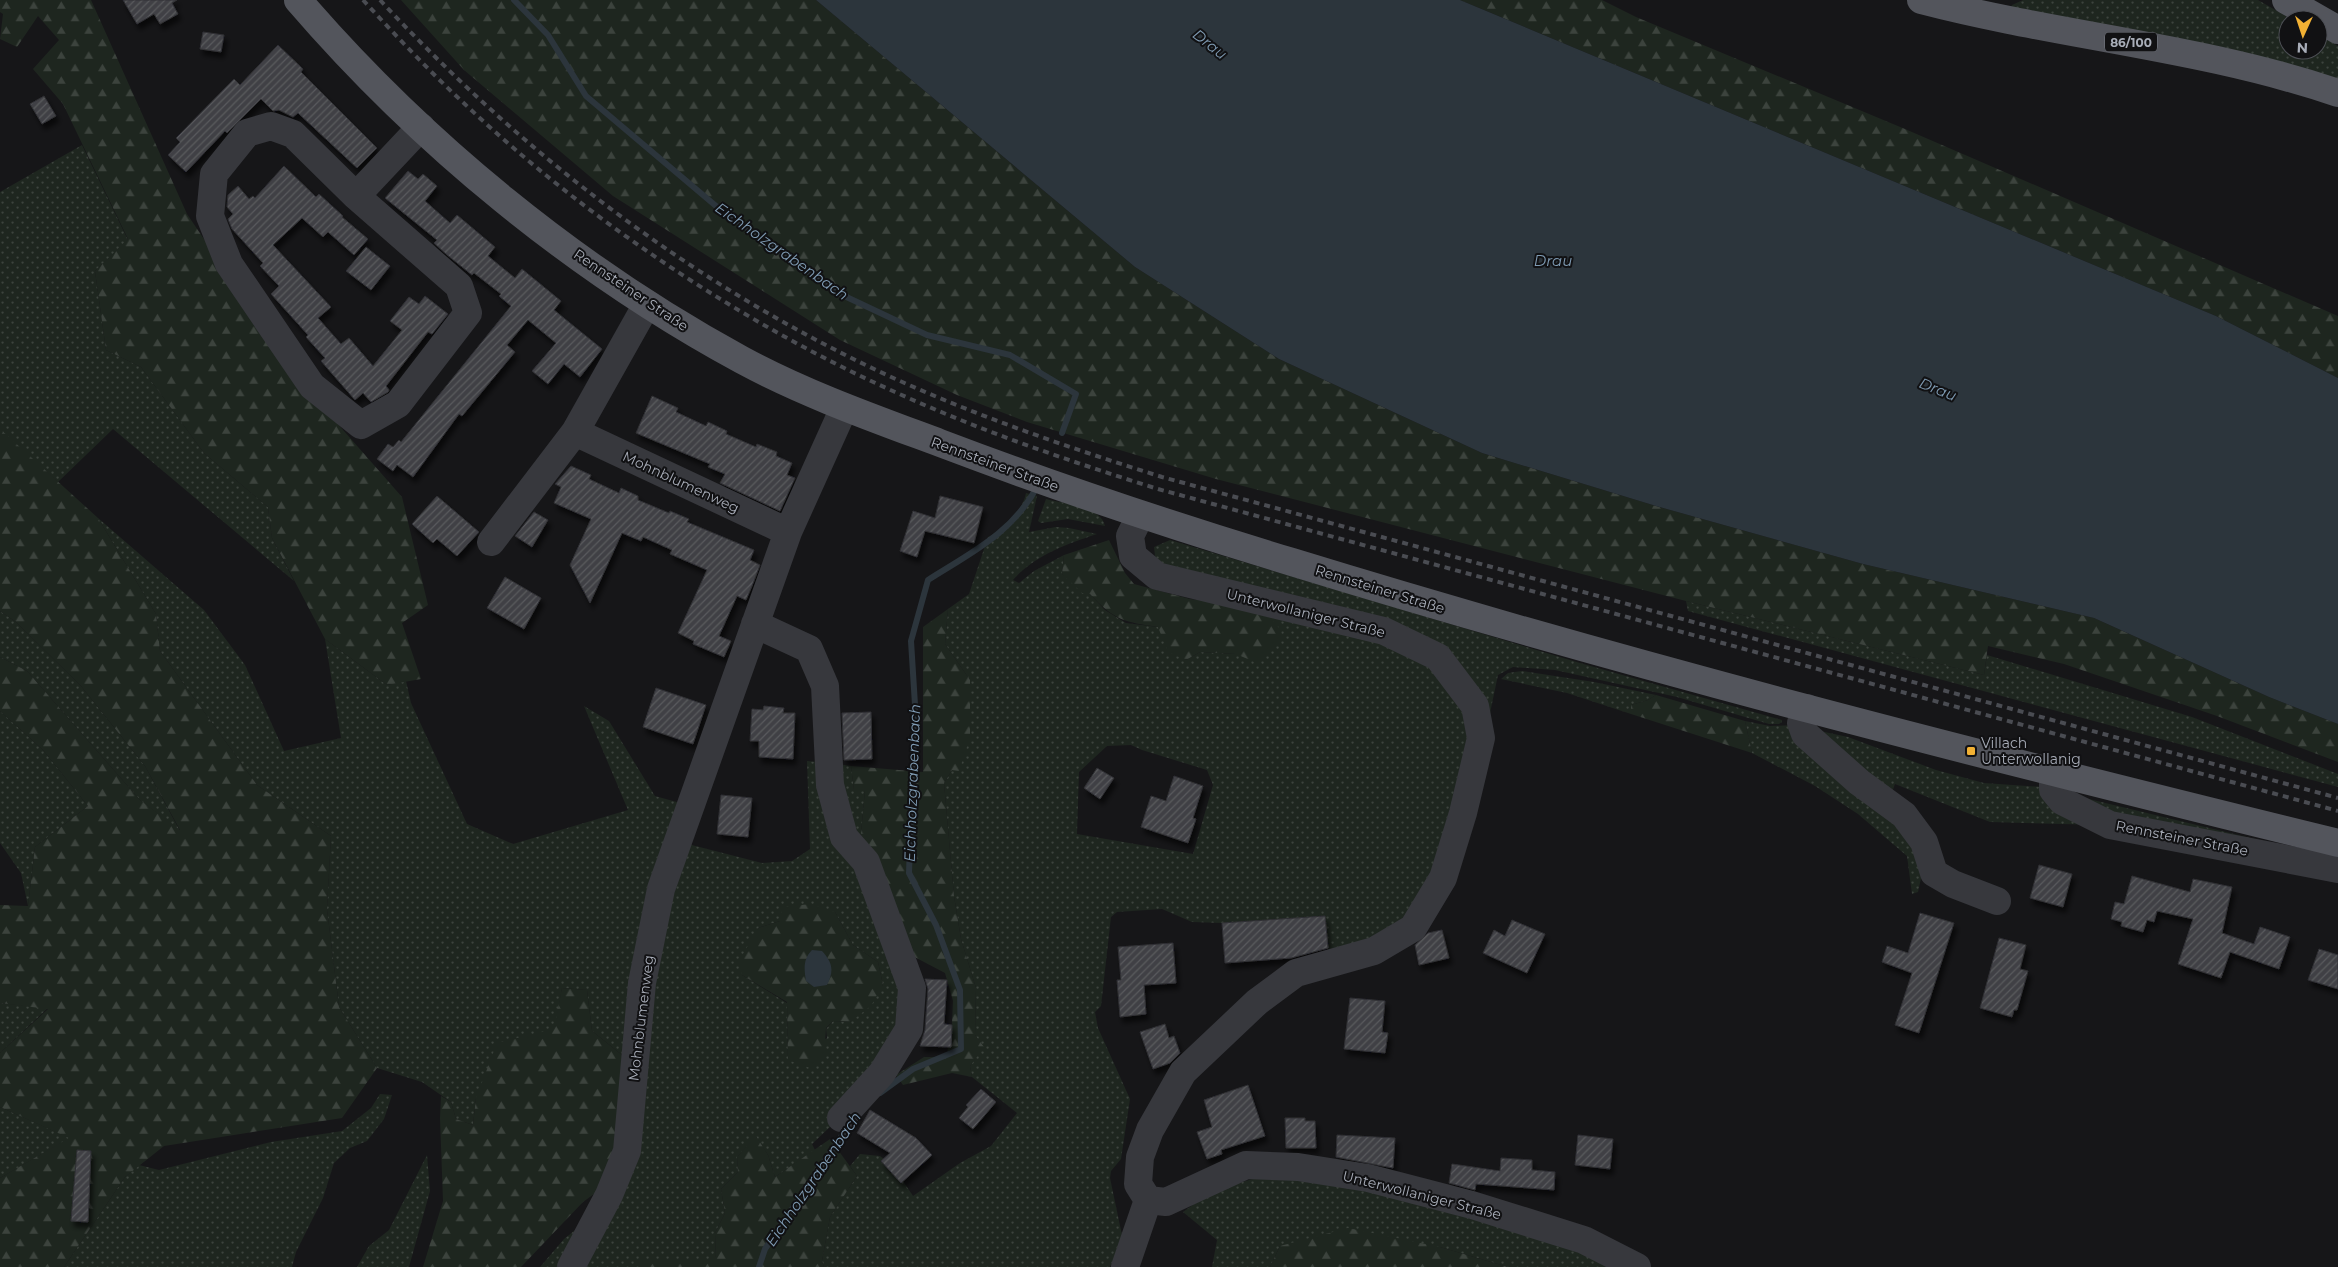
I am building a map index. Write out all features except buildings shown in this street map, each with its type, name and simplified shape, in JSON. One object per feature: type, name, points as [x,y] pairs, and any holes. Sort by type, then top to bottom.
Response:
[{"type":"main road","name":"Rennsteiner Straße","points":[[298,0],[344,53],[421,127],[530,221],[647,304],[745,362],[844,408],[1140,516],[1424,603],[2052,773],[2338,843]]},
{"type":"main road","name":"86/100","points":[[1922,0],[1977,14],[2132,42],[2231,63],[2338,93]]},
{"type":"main road","points":[[1965,0],[1974,0]]},
{"type":"main road","points":[[2286,0],[2338,30]]},
{"type":"street","points":[[271,126],[293,134],[356,196],[459,286],[468,313],[398,404],[361,425],[312,386],[229,264],[210,216],[214,174],[247,133],[271,126]]},
{"type":"street","points":[[356,196],[421,127]]},
{"type":"street","points":[[490,542],[575,432],[647,304]]},
{"type":"street","name":"Mohnblumenweg","points":[[571,1267],[609,1195],[627,1150],[642,983],[661,889],[788,532],[844,408]]},
{"type":"street","name":"Mohnblumenweg","points":[[575,432],[788,532]]},
{"type":"street","name":"Unterwollaniger Straße","points":[[1140,516],[1130,536],[1133,556],[1157,576],[1384,631],[1438,657],[1475,706],[1481,738],[1465,804],[1443,878],[1413,928],[1374,951],[1296,973],[1257,1002],[1183,1072],[1150,1130],[1140,1156],[1138,1184],[1148,1200],[1166,1202],[1246,1165],[1298,1167],[1368,1178],[1472,1205],[1584,1240],[1637,1267]]},
{"type":"street","points":[[755,624],[809,649],[825,686],[830,785],[844,837],[866,862],[912,988],[909,1029],[882,1073],[841,1118]]},
{"type":"street","points":[[1807,708],[1801,723],[1804,734],[1860,782],[1904,815],[1924,842],[1934,873],[1953,884],[1997,901]]},
{"type":"street","name":"Rennsteiner Straße","points":[[2052,773],[2053,790],[2062,801],[2110,824],[2338,869]]},
{"type":"street","points":[[1125,1267],[1148,1200]]},
{"type":"green space","points":[[0,0],[91,0],[187,214],[300,381],[402,497],[428,605],[402,623],[421,679],[387,685],[325,639],[272,538],[268,507],[204,453],[141,367],[106,350],[95,271],[128,239],[63,104],[33,69],[59,40],[38,16],[17,47],[0,39],[3,14],[0,12]]},
{"type":"green space","points":[[401,0],[816,0],[1135,267],[1279,359],[1482,453],[1656,506],[1863,564],[2094,618],[2269,697],[2338,724],[2338,762],[2217,716],[2064,664],[1988,646],[1984,675],[1686,601],[1216,479],[1027,422],[957,395],[840,340],[613,196],[464,70]]},
{"type":"green space","points":[[1460,0],[1602,0],[1636,17],[1905,129],[2338,316],[2338,378],[2216,316]]},
{"type":"green space","points":[[2023,0],[2258,0],[2278,11],[2278,60],[2328,60],[2328,40],[2338,46],[2338,84],[2011,8],[2012,5]]},
{"type":"green space","points":[[82,145],[128,240],[95,271],[106,350],[141,367],[204,453],[268,507],[272,538],[294,581],[113,429],[58,482],[0,431],[0,192]]},
{"type":"green space","points":[[0,429],[98,518],[156,614],[160,651],[257,785],[331,836],[327,909],[339,1007],[377,1068],[342,1118],[164,1146],[125,1177],[64,1267],[0,1267],[0,1178],[69,1138],[0,1107],[0,1053],[48,1009],[0,1003],[0,905],[28,906],[35,847],[88,806],[43,750],[0,711],[0,657],[27,671],[140,800],[180,830],[145,766],[81,686],[16,622],[0,611]]},
{"type":"green space","points":[[1026,493],[1037,496],[1029,532],[1056,527],[1097,534],[1063,546],[1041,557],[1013,580],[1019,583],[1034,571],[1064,555],[1062,574],[1090,594],[1105,610],[1126,623],[1158,627],[1186,660],[1200,652],[1236,654],[1260,606],[1416,654],[1465,703],[1471,734],[1466,760],[1429,884],[1405,921],[1380,939],[1328,955],[1325,916],[1222,923],[1192,922],[1162,909],[1117,912],[1111,917],[1101,1006],[1095,1012],[1098,1028],[1130,1099],[1121,1159],[1111,1171],[1110,1178],[1123,1240],[1110,1267],[824,1267],[822,1261],[830,1217],[857,1176],[850,1166],[860,1154],[880,1156],[884,1159],[881,1162],[901,1183],[903,1181],[913,1196],[960,1163],[991,1146],[1017,1113],[972,1077],[970,1066],[983,1047],[975,1035],[976,988],[961,939],[954,896],[944,783],[952,770],[970,680],[945,644],[948,609],[969,594],[988,537],[1012,519],[1024,500]],"holes":[[[1131,745],[1207,770],[1213,785],[1193,854],[1077,834],[1079,772],[1107,746]]]},
{"type":"green space","points":[[1046,499],[1089,510],[1102,519],[1105,526],[1068,519],[1041,523],[1038,521]]},
{"type":"green space","points":[[98,518],[204,610],[245,665],[284,751],[341,738],[325,639],[387,685],[406,681],[411,703],[467,824],[513,844],[628,810],[584,706],[609,721],[655,796],[684,804],[627,1059],[592,1031],[587,990],[562,988],[555,1029],[476,1098],[473,1125],[456,1119],[451,1102],[422,1082],[377,1068],[339,1007],[327,909],[331,836],[257,785],[160,651],[156,614]]},
{"type":"green space","points":[[1109,540],[1125,573],[1134,584],[1190,599],[1249,607],[1260,606],[1281,630],[1282,640],[1257,663],[1236,654],[1200,652],[1186,660],[1168,652],[1158,627],[1128,621],[1113,615],[1090,594],[1082,593],[1062,574],[1064,555]]},
{"type":"green space","points":[[1170,540],[1580,663],[1782,720],[1782,722],[1779,724],[1769,724],[1677,697],[1555,670],[1513,667],[1498,675],[1490,713],[1476,687],[1350,609],[1162,566],[1155,556],[1154,547]]},
{"type":"green space","points":[[1686,601],[1984,675],[1987,655],[2192,717],[2338,774],[2338,787],[1688,611]]},
{"type":"green space","points":[[948,609],[945,644],[970,680],[970,737],[959,771],[952,770],[944,783],[954,896],[961,939],[976,988],[975,1035],[984,1047],[970,1066],[972,1077],[952,1073],[903,1085],[896,1075],[924,1057],[947,1057],[948,1047],[951,1046],[953,1001],[945,973],[905,952],[860,844],[865,790],[854,790],[851,766],[923,772],[923,627]]},
{"type":"green space","points":[[0,611],[16,622],[81,686],[145,766],[180,831],[140,800],[27,671],[0,657]]},
{"type":"green space","points":[[1522,671],[1594,682],[1656,695],[1648,700],[1631,705],[1631,714],[1567,693],[1501,679],[1508,673]]},
{"type":"green space","points":[[1656,695],[1745,721],[1752,753],[1631,714],[1631,705],[1648,700]]},
{"type":"green space","points":[[0,711],[43,750],[88,806],[35,847],[28,906],[21,873],[0,843]]},
{"type":"green space","points":[[1745,721],[1770,726],[1796,725],[1897,813],[1923,869],[1918,892],[1912,894],[1907,856],[1858,814],[1815,786],[1752,753]]},
{"type":"green space","points":[[1820,731],[1848,737],[1936,770],[1984,783],[2043,787],[2100,825],[1990,822],[1895,784],[1891,795]]},
{"type":"green space","points":[[807,761],[828,763],[899,976],[903,1018],[831,1126],[812,1144],[815,1150],[775,1177],[768,1155],[756,1137],[737,1157],[738,1172],[721,1189],[725,1213],[715,1233],[716,1259],[642,1259],[641,1267],[577,1267],[643,1017],[684,843],[762,863],[792,861],[810,849]],"holes":[[[835,912],[853,945],[878,962],[883,985],[850,1022],[833,1021],[826,1029],[827,1038],[788,1060],[787,1003],[742,975],[758,928],[780,921]]]},
{"type":"green space","points":[[838,764],[851,766],[854,790],[865,790],[860,844],[852,835]]},
{"type":"green space","points":[[2064,793],[2330,857],[2134,825]]},
{"type":"green space","points":[[811,904],[835,912],[853,945],[878,962],[883,985],[871,1006],[850,1022],[833,1021],[826,1028],[824,1057],[810,1068],[788,1060],[787,1002],[742,975],[738,963],[758,928],[780,921],[782,907]]},
{"type":"green space","points":[[562,988],[587,990],[592,1031],[627,1059],[616,1178],[583,1202],[521,1267],[423,1267],[443,1201],[441,1096],[451,1102],[456,1119],[473,1125],[476,1098],[497,1043],[554,1029]]},
{"type":"green space","points":[[0,1003],[48,1008],[0,1053]]},
{"type":"green space","points":[[380,1094],[392,1095],[384,1119],[367,1141],[350,1148],[334,1163],[323,1198],[296,1252],[292,1267],[64,1267],[125,1177],[139,1165],[159,1170],[271,1142],[342,1131],[371,1108]]},
{"type":"green space","points":[[0,1107],[70,1138],[0,1178]]},
{"type":"green space","points":[[756,1136],[768,1155],[775,1177],[830,1139],[857,1176],[830,1217],[822,1261],[824,1267],[641,1267],[641,1259],[716,1259],[715,1233],[725,1213],[721,1189],[738,1172],[737,1157]]},
{"type":"green space","points":[[427,1155],[430,1191],[409,1267],[357,1267],[369,1246],[389,1230]]},
{"type":"green space","points":[[1271,1174],[1348,1183],[1575,1245],[1618,1267],[1508,1267],[1440,1247],[1280,1246],[1270,1267],[1212,1267],[1217,1240],[1183,1212],[1213,1190]]},
{"type":"green space","points":[[589,1219],[566,1267],[540,1267],[564,1239]]},
{"type":"green space","points":[[1348,1228],[1440,1247],[1508,1267],[1270,1267],[1280,1246]]},
{"type":"water","name":"Drau","points":[[816,0],[1460,0],[2216,316],[2338,378],[2338,724],[2269,697],[2094,618],[1863,564],[1656,506],[1482,453],[1279,359],[1135,267]]},
{"type":"water","points":[[812,950],[822,951],[830,963],[831,975],[827,985],[814,987],[806,981],[805,964]]},
{"type":"waterway","name":"Eichholzgrabenbach","points":[[514,0],[548,35],[586,96],[716,206],[838,293],[927,335],[1010,355],[1076,394],[1062,433]]},
{"type":"waterway","name":"Eichholzgrabenbach","points":[[880,1093],[913,1069],[961,1049],[960,990],[936,925],[909,873],[915,705],[911,641],[928,580],[976,550],[1004,529],[1028,502],[1038,485]]},
{"type":"waterway","name":"Eichholzgrabenbach","points":[[759,1267],[765,1249],[849,1125]]},
{"type":"railway","points":[[363,0],[469,108],[565,191],[617,230],[671,267],[782,335],[895,392],[960,420],[1058,456],[1158,489],[2338,811]]},
{"type":"railway","points":[[380,0],[436,58],[495,114],[557,167],[687,263],[756,306],[827,346],[900,381],[964,408],[1062,444],[1162,477],[2338,798]]},
{"type":"place","name":"Villach Unterwollanig","points":[[1971,751]]}]
